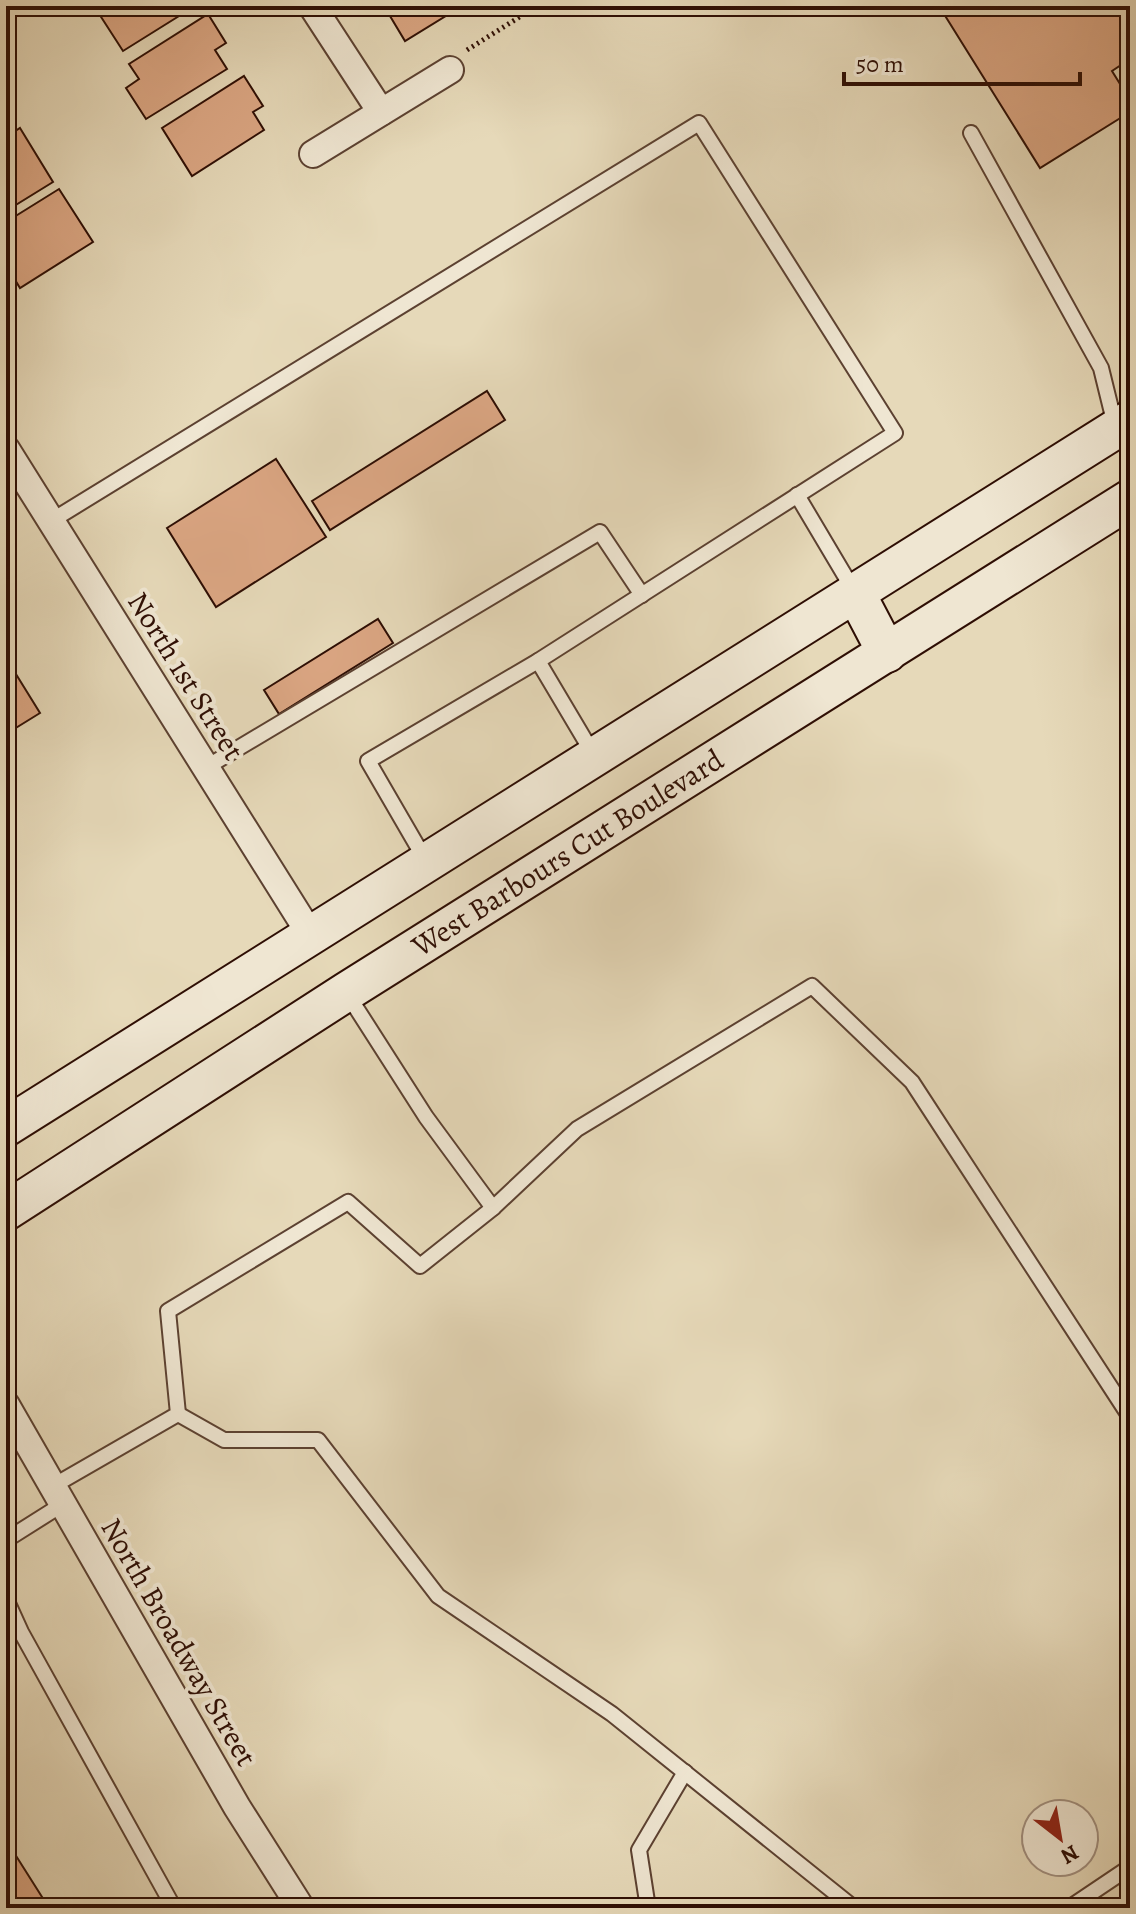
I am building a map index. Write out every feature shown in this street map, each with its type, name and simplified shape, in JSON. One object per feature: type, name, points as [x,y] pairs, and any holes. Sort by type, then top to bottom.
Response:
[{"type":"street","points":[[312,6],[381,112]]},
{"type":"street","points":[[313,154],[450,70]]},
{"type":"street","points":[[6,1127],[855,592],[1125,434]]},
{"type":"street","name":"North 1st Street","points":[[6,449],[312,937]]},
{"type":"street","name":"West Barbours Cut Boulevard","points":[[6,1211],[346,992],[1130,499]]},
{"type":"street","points":[[855,592],[887,653]]},
{"type":"street","name":"North Broadway Street","points":[[6,1405],[237,1807],[301,1908]]},
{"type":"lane","points":[[51,521],[699,123],[895,433],[538,661],[368,761],[427,863]]},
{"type":"lane","points":[[971,133],[1101,368],[1125,434]]},
{"type":"lane","points":[[797,495],[855,592]]},
{"type":"lane","points":[[205,768],[600,532],[642,595]]},
{"type":"lane","points":[[538,661],[595,757]]},
{"type":"lane","points":[[178,1414],[168,1311],[348,1202],[420,1266],[493,1208],[577,1129],[812,986],[912,1082],[1130,1417]]},
{"type":"lane","points":[[346,992],[426,1117],[493,1208]]},
{"type":"lane","points":[[6,1540],[58,1495],[178,1414]]},
{"type":"lane","points":[[178,1414],[224,1440],[318,1440],[438,1596],[612,1714],[854,1908]]},
{"type":"lane","points":[[6,1599],[21,1632],[174,1908]]},
{"type":"lane","points":[[648,1908],[639,1850],[685,1772]]},
{"type":"lane","points":[[1069,1908],[1130,1867]]},
{"type":"path","points":[[450,70],[446,63],[537,6]]},
{"type":"building","points":[[94,6],[195,6],[123,51]]},
{"type":"building","points":[[384,6],[462,6],[405,41]]},
{"type":"building","points":[[939,6],[1129,6],[1130,59],[1112,71],[1130,100],[1130,112],[1040,168]]},
{"type":"building","points":[[208,14],[226,43],[215,50],[227,69],[146,119],[126,88],[139,79],[129,64]]},
{"type":"building","points":[[244,76],[263,106],[253,112],[264,130],[192,176],[162,128]]},
{"type":"building","points":[[20,128],[53,182],[6,211],[6,137]]},
{"type":"building","points":[[59,189],[93,242],[20,288],[6,265],[6,222]]},
{"type":"building","points":[[487,391],[505,420],[330,530],[312,501]]},
{"type":"building","points":[[276,459],[326,537],[216,607],[167,528]]},
{"type":"building","points":[[378,619],[393,643],[279,714],[264,690]]},
{"type":"building","points":[[6,658],[40,713],[6,734]]},
{"type":"building","points":[[6,1840],[49,1908],[6,1908]]}]
